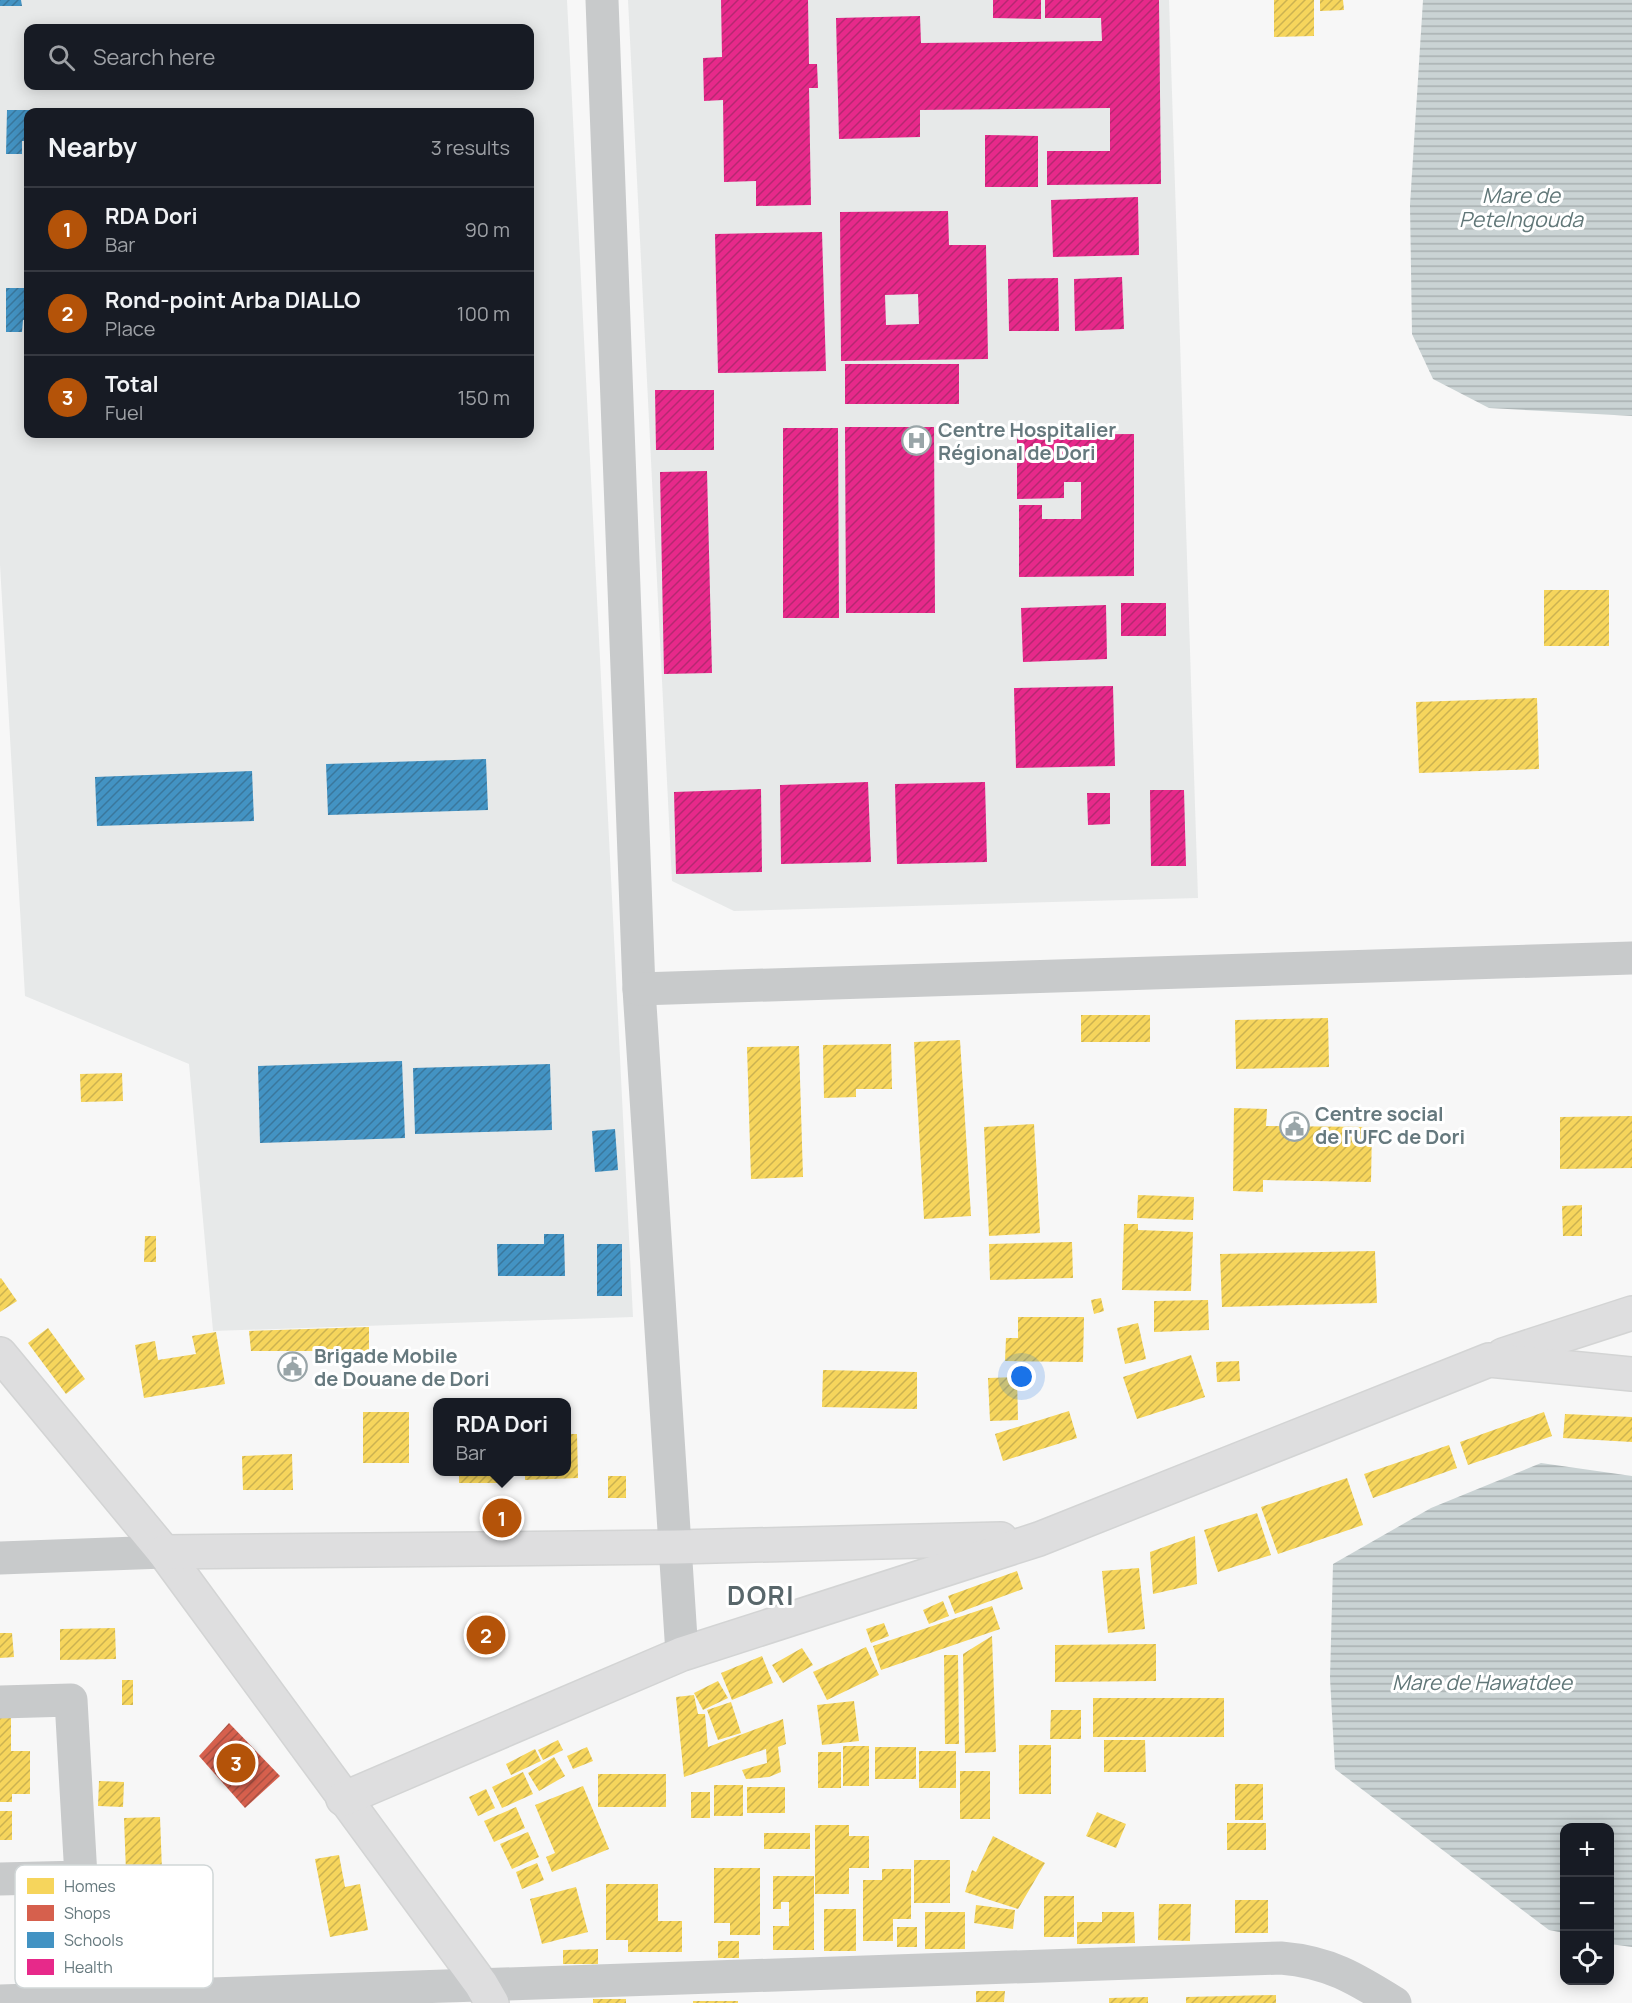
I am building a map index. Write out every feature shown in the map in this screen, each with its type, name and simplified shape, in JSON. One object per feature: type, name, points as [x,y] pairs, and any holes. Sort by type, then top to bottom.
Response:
[{"type":"main road","points":[[343,1799],[682,1654],[1039,1539],[1489,1360],[1632,1313]]},
{"type":"main road","points":[[0,1354],[164,1552],[487,1994]]},
{"type":"main road","points":[[1489,1360],[1632,1374]]},
{"type":"main road","points":[[164,1552],[677,1547],[1039,1539]]},
{"type":"street","points":[[602,0],[639,989],[677,1547],[682,1654]]},
{"type":"street","points":[[639,989],[1632,958]]},
{"type":"street","points":[[0,1558],[164,1552]]},
{"type":"street","points":[[0,1701],[71,1700],[80,1865]]},
{"type":"street","points":[[0,1879],[15,1879]]},
{"type":"street","points":[[0,2001],[487,1994],[1281,1958],[1298,1959],[1338,1970],[1352,1976],[1395,2003]]},
{"type":"shaded area","points":[[0,0],[567,0],[633,1317],[213,1331],[189,1064],[25,996],[0,565]]},
{"type":"shaded area","name":"Centre Hospitalier Régional de Dori","points":[[628,0],[1169,0],[1198,898],[734,911],[672,881]]},
{"type":"water","name":"Mare de Petelngouda","points":[[1423,0],[1632,0],[1632,416],[1489,408],[1433,379],[1412,334],[1410,205]]},
{"type":"water","name":"Mare de Hawatdee","points":[[1541,1463],[1632,1476],[1632,1947],[1614,1945],[1614,1823],[1560,1823],[1560,1932],[1549,1930],[1335,1769],[1330,1678],[1333,1564],[1431,1508]]},
{"type":"building: Homes","points":[[1274,0],[1314,0],[1314,36],[1274,37]]},
{"type":"building: Homes","points":[[1320,0],[1343,0],[1344,10],[1320,11]]},
{"type":"building: Homes","points":[[1544,590],[1609,590],[1609,646],[1544,646]]},
{"type":"building: Homes","points":[[1537,698],[1539,769],[1419,773],[1416,702]]},
{"type":"building: Homes","points":[[1081,1015],[1150,1015],[1150,1042],[1081,1042]]},
{"type":"building: Homes","points":[[1328,1018],[1329,1067],[1236,1069],[1235,1020]]},
{"type":"building: Homes","points":[[960,1040],[971,1216],[924,1219],[914,1042]]},
{"type":"building: Homes","points":[[891,1044],[892,1089],[856,1089],[856,1097],[824,1098],[823,1045]]},
{"type":"building: Homes","points":[[799,1046],[803,1177],[751,1179],[747,1047]]},
{"type":"building: Homes","points":[[122,1073],[123,1101],[81,1102],[80,1074]]},
{"type":"building: Homes","points":[[1234,1108],[1267,1109],[1266,1126],[1372,1127],[1371,1182],[1263,1180],[1263,1192],[1233,1191]]},
{"type":"building: Homes","points":[[1632,1116],[1632,1168],[1560,1169],[1560,1117]]},
{"type":"building: Homes","points":[[1034,1124],[1040,1233],[989,1236],[984,1127]]},
{"type":"building: Homes","points":[[1138,1195],[1194,1197],[1193,1220],[1137,1218]]},
{"type":"building: Homes","points":[[1582,1205],[1582,1236],[1563,1236],[1562,1206]]},
{"type":"building: Homes","points":[[1124,1224],[1138,1224],[1138,1230],[1193,1232],[1191,1291],[1122,1290]]},
{"type":"building: Homes","points":[[145,1236],[156,1236],[156,1262],[144,1262]]},
{"type":"building: Homes","points":[[1072,1242],[1073,1278],[990,1280],[989,1244]]},
{"type":"building: Homes","points":[[1375,1251],[1377,1303],[1222,1307],[1220,1254]]},
{"type":"building: Homes","points":[[0,1279],[17,1301],[0,1312]]},
{"type":"building: Homes","points":[[1101,1298],[1104,1311],[1094,1314],[1091,1300]]},
{"type":"building: Homes","points":[[1208,1300],[1209,1330],[1154,1332],[1154,1301]]},
{"type":"building: Homes","points":[[1018,1317],[1084,1317],[1083,1362],[1005,1361],[1006,1338],[1018,1338]]},
{"type":"building: Homes","points":[[1138,1323],[1146,1359],[1125,1364],[1117,1328]]},
{"type":"building: Homes","points":[[369,1327],[369,1351],[251,1351],[249,1331]]},
{"type":"building: Homes","points":[[48,1328],[85,1379],[66,1394],[28,1343]]},
{"type":"building: Homes","points":[[216,1332],[225,1384],[144,1398],[135,1345],[155,1341],[158,1360],[196,1354],[192,1336]]},
{"type":"building: Homes","points":[[1191,1355],[1205,1397],[1137,1419],[1123,1377]]},
{"type":"building: Homes","points":[[1239,1361],[1240,1381],[1217,1382],[1216,1362]]},
{"type":"building: Homes","points":[[823,1370],[917,1372],[917,1409],[822,1407]]},
{"type":"building: Homes","points":[[1017,1377],[1018,1420],[990,1421],[988,1378]]},
{"type":"building: Homes","points":[[1069,1411],[1077,1438],[1003,1461],[995,1434]]},
{"type":"building: Homes","points":[[363,1412],[409,1412],[409,1463],[363,1463]]},
{"type":"building: Homes","points":[[1544,1412],[1552,1436],[1468,1465],[1460,1442]]},
{"type":"building: Homes","points":[[1565,1414],[1632,1417],[1632,1442],[1563,1438]]},
{"type":"building: Homes","points":[[571,1434],[577,1434],[578,1478],[525,1480],[525,1476],[571,1476]]},
{"type":"building: Homes","points":[[1449,1445],[1457,1468],[1373,1498],[1364,1474]]},
{"type":"building: Homes","points":[[292,1454],[293,1490],[243,1490],[242,1456]]},
{"type":"building: Homes","points":[[459,1476],[499,1476],[499,1483],[459,1483]]},
{"type":"building: Homes","points":[[608,1476],[626,1476],[626,1498],[608,1498]]},
{"type":"building: Homes","points":[[1347,1478],[1363,1525],[1278,1554],[1261,1507]]},
{"type":"building: Homes","points":[[1257,1513],[1271,1555],[1218,1572],[1204,1530]]},
{"type":"building: Homes","points":[[1195,1536],[1197,1584],[1153,1594],[1150,1552]]},
{"type":"building: Homes","points":[[1139,1568],[1145,1629],[1108,1633],[1102,1571]]},
{"type":"building: Homes","points":[[1017,1571],[1023,1589],[955,1614],[948,1596]]},
{"type":"building: Homes","points":[[943,1601],[949,1616],[929,1624],[923,1610]]},
{"type":"building: Homes","points":[[992,1606],[1000,1629],[881,1670],[873,1646]]},
{"type":"building: Homes","points":[[884,1623],[889,1636],[871,1643],[866,1629]]},
{"type":"building: Homes","points":[[115,1628],[116,1659],[60,1660],[60,1629]]},
{"type":"building: Homes","points":[[0,1633],[12,1633],[14,1657],[0,1658]]},
{"type":"building: Homes","points":[[992,1636],[996,1752],[965,1753],[963,1654]]},
{"type":"building: Homes","points":[[1156,1644],[1156,1681],[1055,1682],[1055,1645]]},
{"type":"building: Homes","points":[[866,1647],[879,1675],[827,1700],[813,1672]]},
{"type":"building: Homes","points":[[802,1648],[813,1665],[783,1683],[772,1665]]},
{"type":"building: Homes","points":[[944,1655],[958,1655],[959,1744],[945,1744]]},
{"type":"building: Homes","points":[[762,1656],[773,1683],[732,1700],[721,1673]]},
{"type":"building: Homes","points":[[122,1680],[133,1680],[133,1705],[122,1705]]},
{"type":"building: Homes","points":[[718,1681],[728,1698],[703,1710],[694,1693]]},
{"type":"building: Homes","points":[[694,1695],[698,1714],[705,1714],[708,1747],[783,1719],[786,1744],[778,1747],[781,1772],[769,1777],[746,1779],[742,1770],[767,1763],[766,1749],[684,1777],[676,1697]]},
{"type":"building: Homes","points":[[1093,1698],[1224,1698],[1224,1737],[1093,1737]]},
{"type":"building: Homes","points":[[854,1701],[859,1741],[822,1745],[817,1705]]},
{"type":"building: Homes","points":[[731,1702],[741,1733],[718,1740],[707,1710]]},
{"type":"building: Homes","points":[[1051,1710],[1081,1710],[1081,1739],[1050,1739]]},
{"type":"building: Homes","points":[[0,1712],[11,1712],[11,1751],[30,1751],[30,1794],[12,1794],[12,1802],[0,1802]]},
{"type":"building: Homes","points":[[558,1740],[563,1750],[543,1760],[538,1750]]},
{"type":"building: Homes","points":[[1104,1740],[1145,1740],[1146,1772],[1104,1772]]},
{"type":"building: Homes","points":[[1019,1745],[1051,1745],[1051,1794],[1019,1794]]},
{"type":"building: Homes","points":[[843,1746],[869,1746],[869,1786],[843,1786]]},
{"type":"building: Homes","points":[[587,1747],[593,1761],[573,1769],[567,1756]]},
{"type":"building: Homes","points":[[875,1747],[916,1747],[916,1779],[875,1779]]},
{"type":"building: Homes","points":[[535,1749],[541,1761],[511,1775],[506,1764]]},
{"type":"building: Homes","points":[[919,1751],[956,1751],[956,1788],[919,1788]]},
{"type":"building: Homes","points":[[818,1752],[841,1752],[841,1788],[818,1788]]},
{"type":"building: Homes","points":[[554,1757],[565,1776],[539,1791],[528,1773]]},
{"type":"building: Homes","points":[[960,1771],[990,1771],[990,1819],[960,1819]]},
{"type":"building: Homes","points":[[523,1772],[533,1794],[502,1808],[492,1787]]},
{"type":"building: Homes","points":[[598,1774],[666,1774],[666,1807],[598,1807]]},
{"type":"building: Homes","points":[[99,1781],[124,1782],[123,1807],[98,1806]]},
{"type":"building: Homes","points":[[1235,1784],[1263,1784],[1263,1820],[1235,1820]]},
{"type":"building: Homes","points":[[714,1785],[743,1785],[743,1816],[714,1816]]},
{"type":"building: Homes","points":[[583,1786],[609,1849],[552,1872],[546,1857],[555,1853],[535,1805]]},
{"type":"building: Homes","points":[[747,1787],[785,1787],[785,1813],[747,1813]]},
{"type":"building: Homes","points":[[486,1789],[495,1808],[478,1816],[469,1797]]},
{"type":"building: Homes","points":[[691,1792],[710,1792],[710,1818],[691,1818]]},
{"type":"building: Homes","points":[[516,1807],[525,1828],[494,1842],[484,1821]]},
{"type":"building: Homes","points":[[0,1811],[12,1811],[12,1840],[0,1840]]},
{"type":"building: Homes","points":[[1097,1812],[1126,1824],[1116,1848],[1086,1836]]},
{"type":"building: Homes","points":[[160,1817],[162,1865],[126,1865],[124,1818]]},
{"type":"building: Homes","points":[[1227,1823],[1266,1823],[1266,1850],[1227,1850]]},
{"type":"building: Homes","points":[[815,1825],[849,1825],[849,1836],[869,1836],[869,1868],[849,1868],[849,1894],[815,1894]]},
{"type":"building: Homes","points":[[528,1832],[539,1857],[512,1869],[500,1844]]},
{"type":"building: Homes","points":[[764,1833],[810,1833],[810,1849],[764,1849]]},
{"type":"building: Homes","points":[[993,1836],[1045,1863],[1018,1909],[965,1892],[972,1870],[976,1872]]},
{"type":"building: Homes","points":[[339,1855],[345,1887],[360,1884],[368,1930],[330,1937],[315,1859]]},
{"type":"building: Homes","points":[[914,1860],[950,1860],[950,1903],[914,1903]]},
{"type":"building: Homes","points":[[537,1863],[544,1880],[522,1889],[516,1872]]},
{"type":"building: Homes","points":[[714,1868],[760,1868],[760,1935],[730,1935],[730,1923],[714,1923]]},
{"type":"building: Homes","points":[[882,1869],[911,1869],[911,1919],[893,1919],[893,1941],[863,1941],[863,1880],[882,1880]]},
{"type":"building: Homes","points":[[773,1876],[814,1876],[814,1950],[773,1950],[773,1926],[789,1926],[789,1902],[781,1902],[781,1909],[773,1909]]},
{"type":"building: Homes","points":[[606,1884],[658,1884],[658,1921],[682,1921],[682,1952],[628,1952],[628,1940],[606,1940]]},
{"type":"building: Homes","points":[[576,1887],[588,1932],[542,1944],[530,1899]]},
{"type":"building: Homes","points":[[1044,1896],[1074,1896],[1074,1937],[1044,1937]]},
{"type":"building: Homes","points":[[1235,1900],[1268,1900],[1268,1933],[1235,1933]]},
{"type":"building: Homes","points":[[1159,1904],[1191,1904],[1190,1941],[1158,1940]]},
{"type":"building: Homes","points":[[976,1905],[1015,1910],[1013,1929],[974,1923]]},
{"type":"building: Homes","points":[[824,1909],[856,1909],[856,1951],[824,1951]]},
{"type":"building: Homes","points":[[925,1912],[965,1912],[965,1949],[925,1949]]},
{"type":"building: Homes","points":[[1102,1912],[1134,1912],[1135,1943],[1077,1944],[1077,1922],[1102,1922]]},
{"type":"building: Homes","points":[[897,1927],[917,1927],[917,1947],[897,1947]]},
{"type":"building: Homes","points":[[718,1941],[739,1941],[739,1958],[718,1958]]},
{"type":"building: Homes","points":[[598,1949],[598,1964],[563,1964],[563,1950]]},
{"type":"building: Homes","points":[[976,1991],[1005,1991],[1004,2002],[976,2002]]},
{"type":"building: Homes","points":[[1276,1995],[1276,2003],[1186,2003],[1186,1997]]},
{"type":"building: Homes","points":[[1148,1997],[1148,2003],[1109,2003],[1109,1998]]},
{"type":"building: Homes","points":[[593,1999],[626,1999],[626,2003],[593,2003]]},
{"type":"building: Homes","points":[[693,2001],[738,2001],[738,2003],[693,2003]]},
{"type":"building: Shops","points":[[229,1723],[280,1776],[245,1808],[199,1756]]},
{"type":"building: Schools","points":[[0,0],[21,0],[22,6],[0,6]]},
{"type":"building: Schools","points":[[7,110],[24,110],[22,154],[6,154]]},
{"type":"building: Schools","points":[[6,288],[24,288],[22,332],[6,332]]},
{"type":"building: Schools","points":[[486,759],[488,810],[328,815],[326,764]]},
{"type":"building: Schools","points":[[252,771],[254,821],[97,826],[95,777]]},
{"type":"building: Schools","points":[[402,1061],[405,1138],[260,1143],[258,1066]]},
{"type":"building: Schools","points":[[550,1064],[552,1130],[415,1134],[413,1068]]},
{"type":"building: Schools","points":[[615,1129],[618,1170],[595,1172],[592,1131]]},
{"type":"building: Schools","points":[[544,1234],[564,1234],[565,1276],[498,1276],[497,1244],[544,1244]]},
{"type":"building: Schools","points":[[597,1244],[622,1244],[622,1296],[597,1296]]},
{"type":"building: Health","points":[[721,0],[808,0],[809,64],[817,64],[818,88],[809,88],[811,205],[756,206],[756,181],[724,182],[723,100],[704,101],[703,58],[722,57]]},
{"type":"building: Health","points":[[993,0],[1041,0],[1041,19],[993,18]]},
{"type":"building: Health","points":[[1045,0],[1159,0],[1161,184],[1047,185],[1047,151],[1110,151],[1110,108],[920,110],[920,137],[839,139],[836,18],[920,16],[921,43],[1102,41],[1101,18],[1045,18]]},
{"type":"building: Health","points":[[985,135],[1038,136],[1038,187],[985,187]]},
{"type":"building: Health","points":[[1138,197],[1139,255],[1053,257],[1051,200]]},
{"type":"building: Health","points":[[948,211],[949,245],[986,245],[988,359],[841,361],[840,212]],"holes":[[[918,294],[919,324],[886,325],[885,295]]]},
{"type":"building: Health","points":[[822,232],[826,371],[718,373],[715,234]]},
{"type":"building: Health","points":[[1122,277],[1124,329],[1075,331],[1074,279]]},
{"type":"building: Health","points":[[1058,278],[1059,331],[1009,331],[1008,279]]},
{"type":"building: Health","points":[[845,364],[959,364],[959,404],[845,404]]},
{"type":"building: Health","points":[[655,390],[714,390],[714,450],[656,450]]},
{"type":"building: Health","points":[[845,427],[934,427],[935,613],[846,613]]},
{"type":"building: Health","points":[[783,428],[838,428],[839,618],[783,618]]},
{"type":"building: Health","points":[[1134,434],[1134,576],[1019,577],[1019,505],[1042,505],[1042,519],[1081,519],[1081,482],[1064,482],[1064,498],[1017,499],[1017,435]]},
{"type":"building: Health","points":[[707,471],[712,673],[664,674],[660,472]]},
{"type":"building: Health","points":[[1121,603],[1166,603],[1166,636],[1121,636]]},
{"type":"building: Health","points":[[1106,605],[1107,659],[1023,662],[1021,608]]},
{"type":"building: Health","points":[[1113,686],[1115,766],[1016,768],[1014,688]]},
{"type":"building: Health","points":[[868,782],[871,862],[781,864],[780,785]]},
{"type":"building: Health","points":[[985,782],[987,862],[897,864],[895,784]]},
{"type":"building: Health","points":[[761,789],[762,872],[676,874],[674,792]]},
{"type":"building: Health","points":[[1150,790],[1184,790],[1186,866],[1151,866]]},
{"type":"building: Health","points":[[1087,793],[1110,793],[1110,824],[1088,825]]},
{"type":"place","name":"Centre Hospitalier Régional de Dori","points":[[917,441]]},
{"type":"place","name":"Centre social de l'UFC de Dori","points":[[1294,1126]]},
{"type":"place","name":"Brigade Mobile de Douane de Dori","points":[[293,1367]]},
{"type":"place","name":"RDA Dori","points":[[502,1518]]},
{"type":"place","name":"Rond-point Arba DIALLO","points":[[486,1635]]},
{"type":"place","name":"Total","points":[[236,1763]]},
{"type":"district","name":"DORI","points":[[761,1596]]}]
